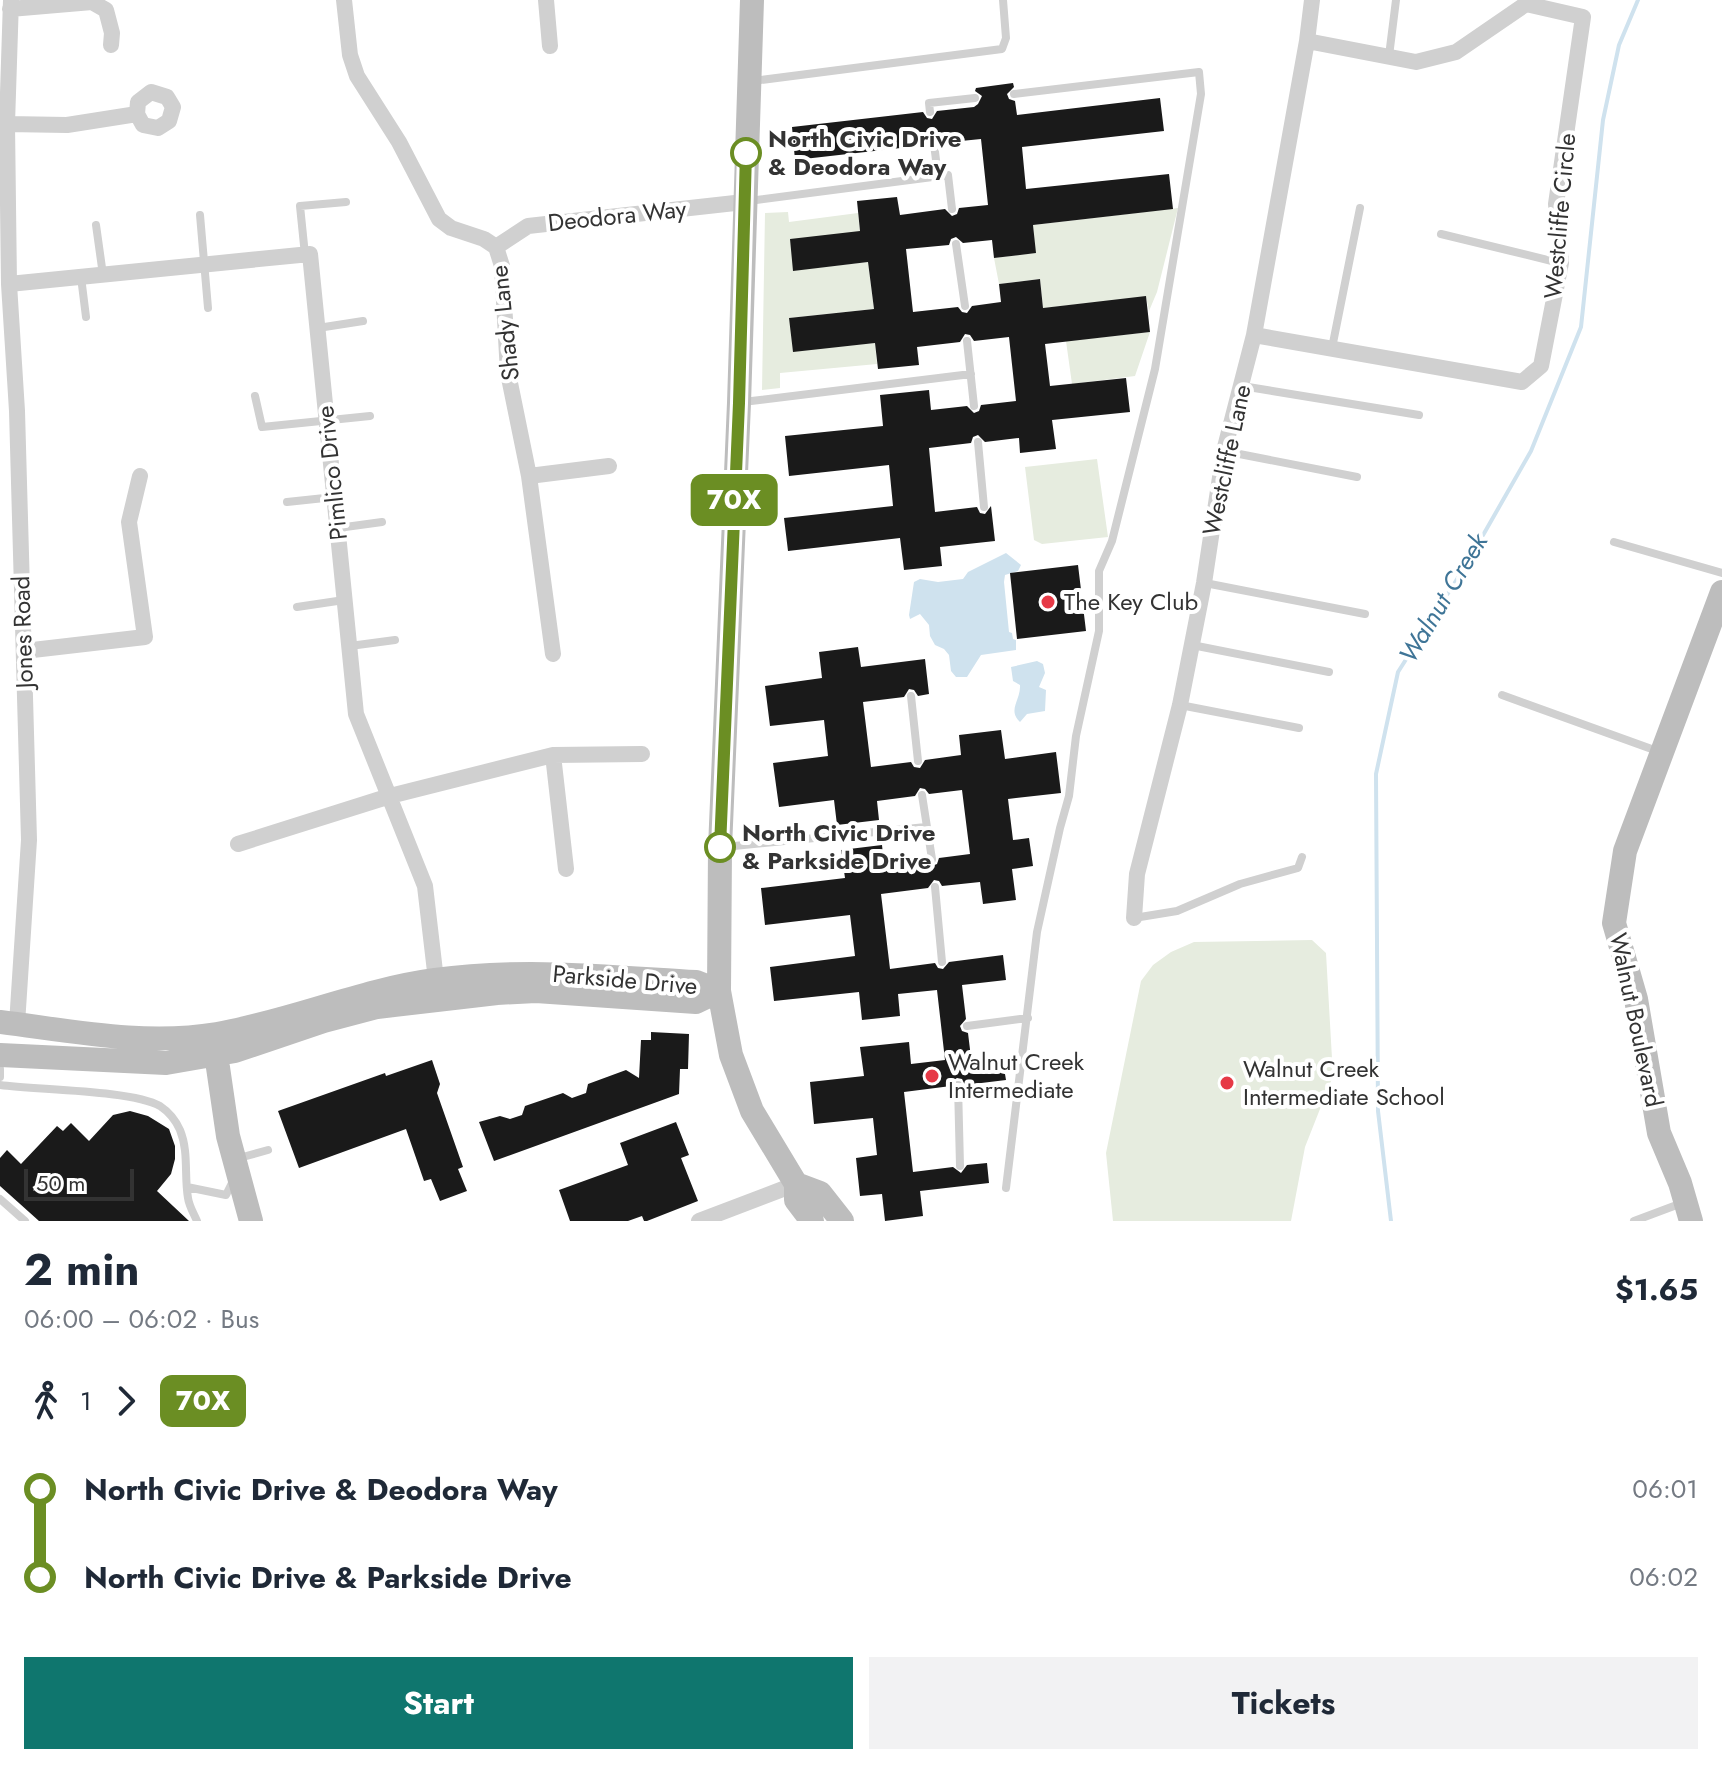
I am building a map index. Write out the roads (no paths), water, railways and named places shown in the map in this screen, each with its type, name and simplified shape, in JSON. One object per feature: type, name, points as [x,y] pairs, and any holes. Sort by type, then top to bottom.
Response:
[{"type":"street","name":"Shady Lane","points":[[344,0],[350,55],[357,76],[399,142],[439,219],[451,228],[484,239],[496,247],[502,266],[508,373],[529,476],[553,654]]},
{"type":"street","points":[[546,0],[550,46]]},
{"type":"street","points":[[752,0],[720,848],[719,991],[731,1055],[752,1111],[796,1184],[796,1200],[812,1221]]},
{"type":"street","name":"Westcliffe Lane","points":[[1134,918],[1137,874],[1180,705],[1204,583],[1224,451],[1254,335],[1312,0]]},
{"type":"street","points":[[11,4],[92,2],[106,10],[112,33],[111,45]]},
{"type":"street","name":"Jones Road","points":[[6,1027],[29,840],[17,411],[9,284],[7,124],[11,4]]},
{"type":"street","name":"Westcliffe Circle","points":[[1254,335],[1522,382],[1541,366],[1561,263],[1556,204],[1583,17],[1526,4],[1515,6],[1456,52],[1416,62],[1307,41]]},
{"type":"street","points":[[7,124],[67,125],[137,114]]},
{"type":"street","name":"Deodora Way","points":[[496,247],[528,226],[744,202]]},
{"type":"street","name":"Pimlico Drive","points":[[305,255],[310,254],[356,714],[425,886],[436,980]]},
{"type":"street","points":[[9,284],[305,255]]},
{"type":"street","points":[[529,476],[609,466]]},
{"type":"street","points":[[24,651],[145,637],[129,522],[140,476]]},
{"type":"street","name":"Walnut Boulevard","points":[[1689,1211],[1659,1133],[1636,999],[1614,923],[1625,851],[1722,592]]},
{"type":"street","points":[[238,844],[390,796],[553,755],[642,754]]},
{"type":"street","points":[[553,755],[566,869]]},
{"type":"street","name":"Parkside Drive","points":[[0,1055],[166,1063],[370,992],[436,980],[536,973],[696,982],[719,991]]},
{"type":"street","name":"Parkside Drive","points":[[6,1027],[215,1045],[377,1007],[438,998],[536,991],[696,1002],[719,991]]},
{"type":"street","points":[[6,1027],[58,1045],[99,1049],[129,1063]]},
{"type":"street","points":[[215,1045],[228,1136],[251,1221]]},
{"type":"street","points":[[699,1221],[796,1184],[820,1193],[842,1221]]},
{"type":"lane","points":[[748,81],[1002,49],[1006,38],[1003,0]]},
{"type":"lane","points":[[1389,57],[1396,0]]},
{"type":"lane","points":[[1006,1188],[1037,932],[1069,796],[1076,736],[1099,631],[1099,571],[1112,541],[1155,369],[1201,94],[1199,72],[1014,94]]},
{"type":"lane","points":[[930,112],[929,103],[975,98]]},
{"type":"lane","points":[[934,144],[938,176]]},
{"type":"lane","points":[[744,202],[948,175],[952,209]]},
{"type":"lane","points":[[305,255],[300,206],[346,202]]},
{"type":"lane","points":[[1332,349],[1360,208]]},
{"type":"lane","points":[[200,215],[208,308]]},
{"type":"lane","points":[[96,225],[103,275]]},
{"type":"lane","points":[[1441,234],[1561,263]]},
{"type":"lane","points":[[956,244],[965,306]]},
{"type":"lane","points":[[81,277],[86,317]]},
{"type":"lane","points":[[317,328],[363,321]]},
{"type":"lane","points":[[967,341],[974,406]]},
{"type":"lane","points":[[739,403],[971,374]]},
{"type":"lane","points":[[1242,386],[1419,415]]},
{"type":"lane","points":[[255,396],[262,427],[370,416]]},
{"type":"lane","points":[[978,442],[984,507]]},
{"type":"lane","points":[[1224,451],[1357,477]]},
{"type":"lane","points":[[287,502],[334,497]]},
{"type":"lane","points":[[337,528],[382,522]]},
{"type":"lane","points":[[1614,542],[1722,573]]},
{"type":"lane","points":[[1204,583],[1365,614]]},
{"type":"lane","points":[[297,607],[344,600]]},
{"type":"lane","points":[[349,646],[395,640]]},
{"type":"lane","points":[[1192,645],[1329,672]]},
{"type":"lane","points":[[1502,695],[1661,752]]},
{"type":"lane","points":[[911,696],[918,761]]},
{"type":"lane","points":[[1180,705],[1299,728]]},
{"type":"lane","points":[[922,795],[932,859]]},
{"type":"lane","points":[[720,848],[926,827]]},
{"type":"lane","points":[[1134,918],[1177,911],[1240,884],[1298,868],[1302,857]]},
{"type":"lane","points":[[935,887],[942,962]]},
{"type":"lane","points":[[967,1026],[1028,1018]]},
{"type":"lane","points":[[0,1069],[0,1077]]},
{"type":"lane","points":[[0,1085],[119,1096],[144,1100],[161,1107],[172,1116],[180,1129],[185,1146],[188,1200],[197,1221]]},
{"type":"lane","points":[[958,1085],[960,1166]]},
{"type":"lane","points":[[187,1187],[226,1195],[236,1166],[268,1150]]},
{"type":"lane","points":[[0,1199],[25,1221]]},
{"type":"lane","points":[[1634,1221],[1689,1211]]},
{"type":"water","points":[[1006,553],[1021,565],[1018,571],[1005,575],[1004,582],[1009,632],[1016,640],[1016,650],[981,655],[967,677],[956,677],[951,671],[949,655],[935,645],[930,636],[929,625],[920,614],[910,619],[914,582],[920,579],[938,582],[963,579],[968,572]]},
{"type":"water","points":[[1037,661],[1043,664],[1045,673],[1039,687],[1046,690],[1045,711],[1027,714],[1020,722],[1015,709],[1020,685],[1013,681],[1011,667]]},
{"type":"waterway","name":"Walnut Creek","points":[[1391,1221],[1378,1111],[1376,774],[1398,672],[1466,565],[1531,451],[1581,327],[1603,120],[1619,45],[1638,0]]},
{"type":"place","name":"North Civic Drive & Deodora Way","points":[[746,153]]},
{"type":"place","name":"The Key Club","points":[[1048,602]]},
{"type":"place","name":"North Civic Drive & Parkside Drive","points":[[720,847]]},
{"type":"place","name":"Walnut Creek Intermediate","points":[[932,1076]]},
{"type":"place","name":"Walnut Creek Intermediate School","points":[[1227,1083]]}]
